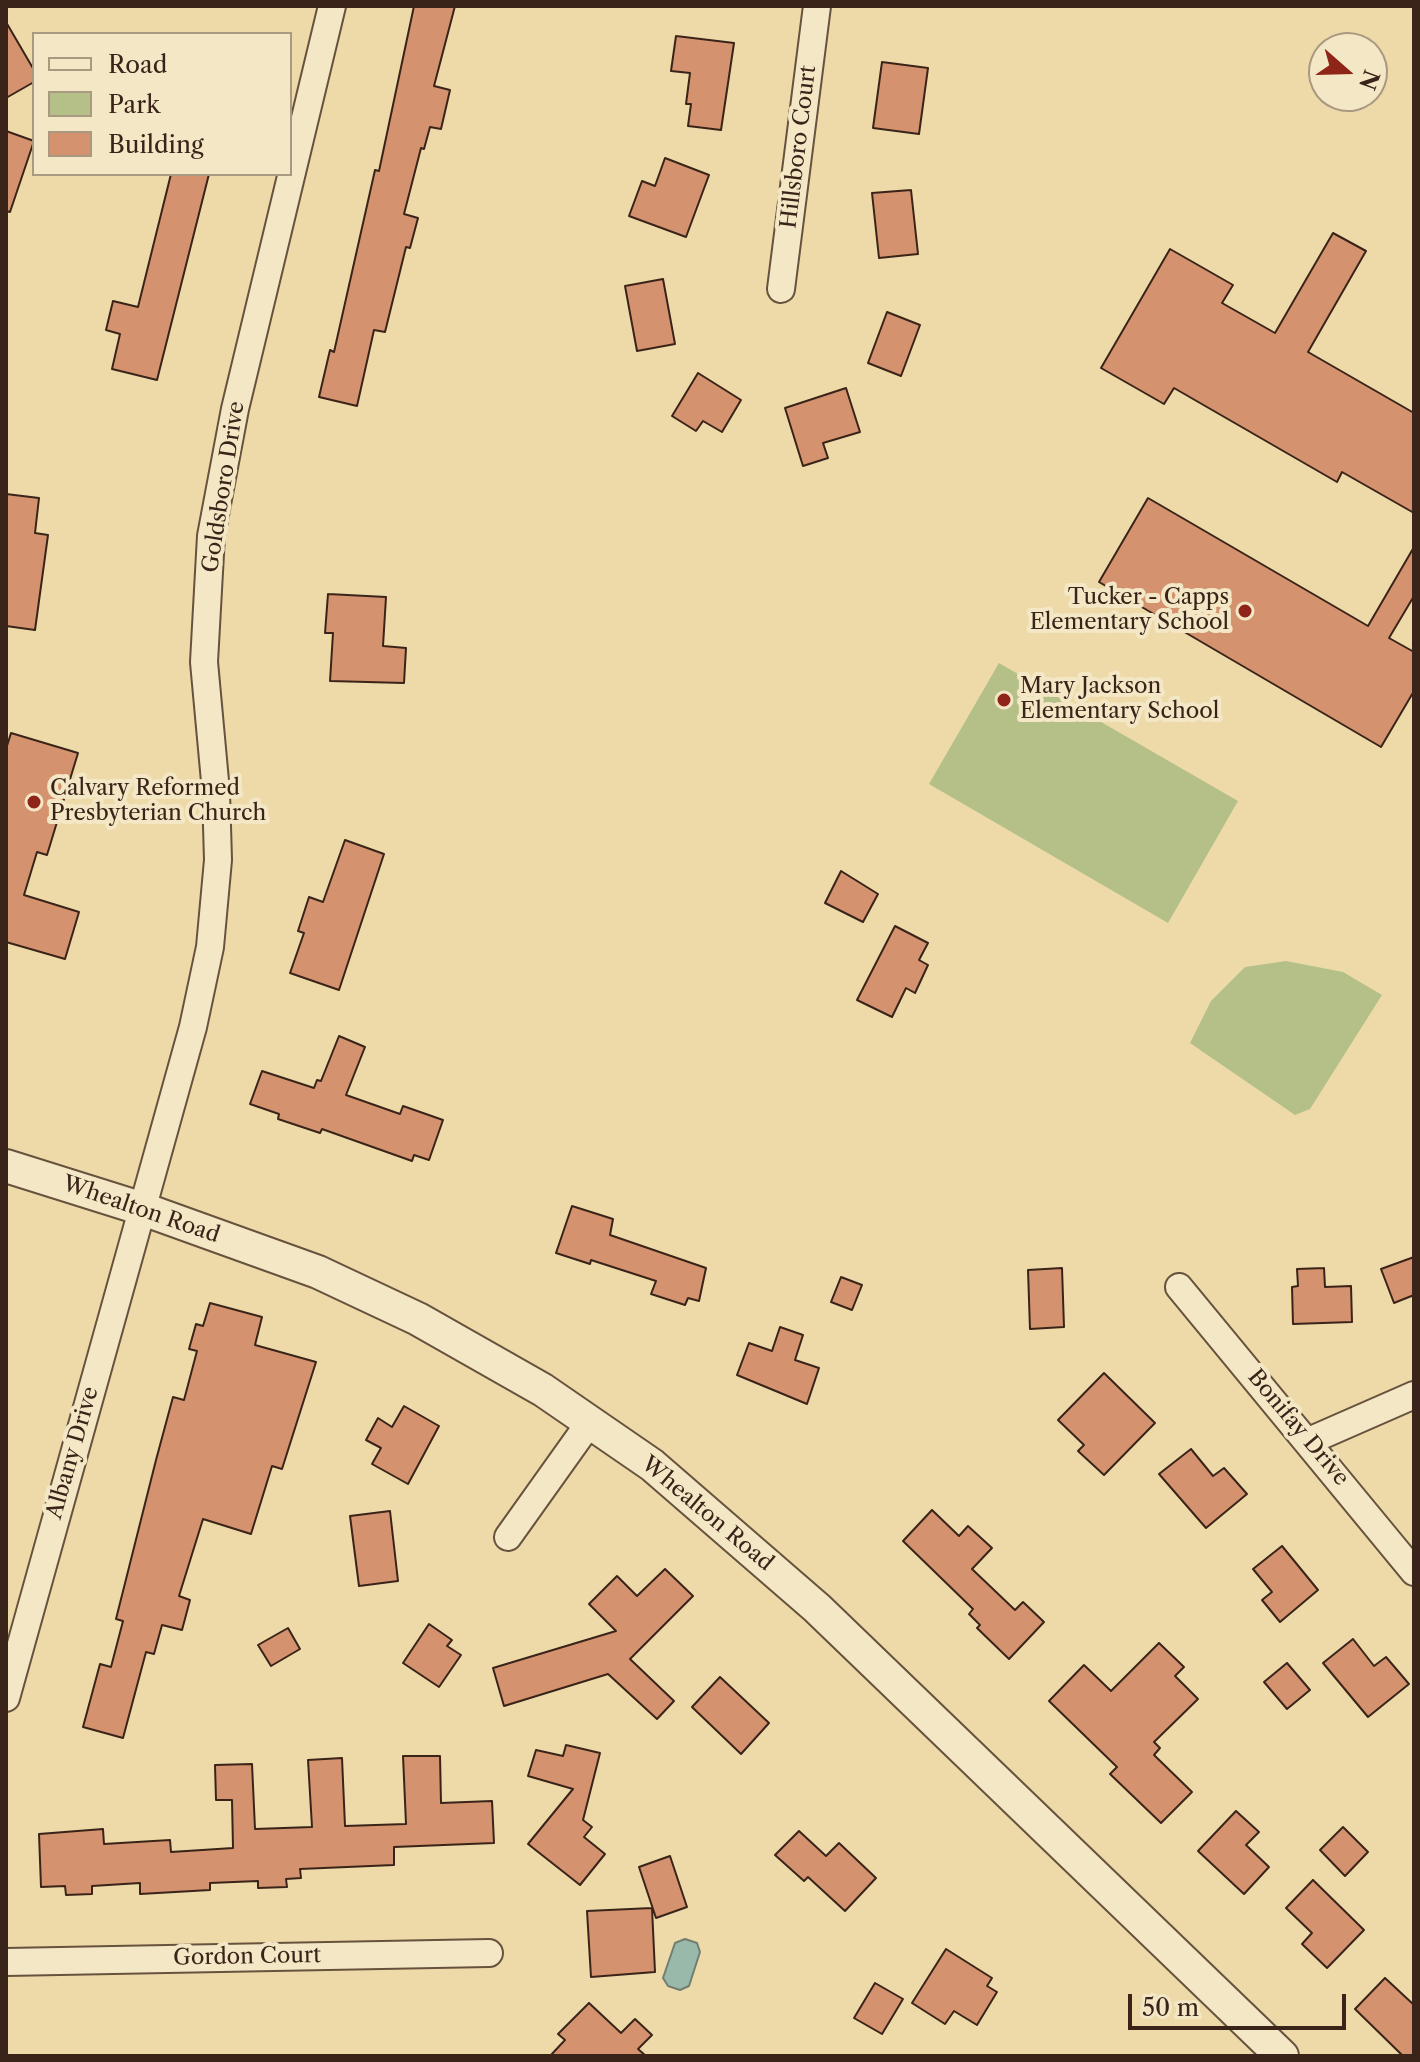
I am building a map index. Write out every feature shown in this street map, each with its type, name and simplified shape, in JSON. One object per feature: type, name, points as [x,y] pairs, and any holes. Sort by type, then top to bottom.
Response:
[{"type":"street","name":"Goldsboro Drive","points":[[292,172],[332,6]]},
{"type":"street","name":"Hillsboro Court","points":[[781,289],[817,6]]},
{"type":"street","name":"Goldsboro Drive","points":[[143,1209],[193,1027],[210,947],[218,860],[216,792],[204,662],[211,536],[235,409],[291,176]]},
{"type":"street","name":"Whealton Road","points":[[6,1166],[143,1209],[318,1272],[491,1357],[652,1465],[817,1608],[1282,2056]]},
{"type":"street","name":"Albany Drive","points":[[6,1698],[143,1209]]},
{"type":"street","name":"Bonifay Drive","points":[[1179,1287],[1414,1572]]},
{"type":"street","points":[[1309,1441],[1414,1395]]},
{"type":"street","points":[[508,1537],[590,1422]]},
{"type":"street","name":"Gordon Court","points":[[6,1962],[489,1953]]},
{"type":"green space","points":[[999,663],[1238,801],[1168,923],[929,784]]},
{"type":"green space","points":[[1286,961],[1343,972],[1382,995],[1310,1109],[1295,1115],[1190,1043],[1211,1001],[1245,967]]},
{"type":"shaded area","points":[[685,1939],[697,1943],[700,1952],[689,1986],[680,1990],[668,1986],[663,1978],[675,1943]]},
{"type":"building","points":[[414,6],[455,6],[434,86],[450,90],[441,129],[430,127],[424,149],[421,148],[404,214],[418,218],[410,248],[406,247],[385,332],[374,330],[357,406],[319,397],[330,350],[334,352],[375,170],[379,171]]},
{"type":"building","points":[[6,22],[32,67],[32,83],[6,98]]},
{"type":"building","points":[[676,36],[734,43],[721,130],[688,126],[691,104],[686,104],[690,73],[671,71]]},
{"type":"building","points":[[882,62],[928,68],[919,134],[873,128]]},
{"type":"building","points":[[6,131],[32,140],[32,147],[10,212],[6,211]]},
{"type":"building","points":[[665,158],[709,175],[686,237],[629,216],[642,181],[655,186]]},
{"type":"building","points":[[171,176],[208,176],[157,380],[112,369],[120,334],[106,330],[113,301],[138,307]]},
{"type":"building","points":[[911,190],[918,254],[879,258],[872,193]]},
{"type":"building","points":[[1333,233],[1366,251],[1308,352],[1414,413],[1414,513],[1342,472],[1337,482],[1174,388],[1164,404],[1101,368],[1170,249],[1233,285],[1222,303],[1275,333]]},
{"type":"building","points":[[663,279],[675,344],[637,351],[625,286]]},
{"type":"building","points":[[887,312],[920,325],[901,376],[868,363]]},
{"type":"building","points":[[698,373],[741,400],[722,432],[703,421],[696,431],[672,416]]},
{"type":"building","points":[[846,388],[860,432],[823,443],[828,458],[803,466],[785,408]]},
{"type":"building","points":[[6,494],[39,498],[35,533],[48,535],[35,630],[6,626]]},
{"type":"building","name":"Tucker - Capps Elementary School","points":[[1148,498],[1368,626],[1414,547],[1414,596],[1389,638],[1414,652],[1414,691],[1381,747],[1099,582]]},
{"type":"building","points":[[328,594],[386,597],[383,646],[406,648],[404,683],[330,681],[333,633],[325,633]]},
{"type":"building","name":"Calvary Reformed Presbyterian Church","points":[[11,733],[78,753],[47,855],[37,852],[24,895],[79,912],[65,959],[6,942],[6,749]]},
{"type":"building","points":[[345,840],[384,854],[339,990],[290,973],[304,933],[298,931],[309,897],[323,902]]},
{"type":"building","points":[[841,871],[878,894],[863,922],[825,903]]},
{"type":"building","points":[[895,926],[928,943],[919,960],[928,965],[915,993],[906,988],[892,1017],[857,1000]]},
{"type":"building","points":[[339,1036],[365,1047],[346,1095],[400,1114],[403,1106],[443,1120],[429,1160],[414,1155],[412,1161],[322,1129],[320,1133],[278,1119],[279,1114],[250,1104],[262,1071],[314,1088],[317,1080],[321,1081]]},
{"type":"building","points":[[572,1206],[613,1219],[610,1235],[706,1268],[699,1301],[688,1298],[685,1305],[651,1294],[656,1281],[591,1260],[590,1264],[556,1253]]},
{"type":"building","points":[[1414,1257],[1414,1295],[1394,1303],[1381,1269]]},
{"type":"building","points":[[1062,1268],[1064,1327],[1030,1329],[1028,1270]]},
{"type":"building","points":[[1324,1268],[1325,1287],[1351,1286],[1352,1322],[1293,1324],[1292,1287],[1298,1286],[1297,1269]]},
{"type":"building","points":[[841,1277],[862,1285],[852,1310],[831,1302]]},
{"type":"building","points":[[210,1303],[262,1317],[255,1345],[316,1362],[282,1469],[272,1466],[251,1534],[203,1519],[179,1596],[190,1600],[182,1630],[162,1625],[154,1654],[146,1652],[123,1738],[83,1727],[100,1664],[111,1667],[123,1621],[116,1619],[173,1397],[184,1400],[197,1351],[189,1349],[196,1324],[203,1326]]},
{"type":"building","points":[[780,1327],[803,1335],[795,1360],[819,1368],[807,1404],[737,1375],[749,1343],[772,1351]]},
{"type":"building","points":[[1104,1373],[1155,1423],[1104,1475],[1078,1451],[1084,1445],[1058,1420]]},
{"type":"building","points":[[404,1406],[439,1426],[408,1484],[372,1464],[381,1448],[366,1440],[378,1418],[392,1427]]},
{"type":"building","points":[[1191,1449],[1213,1476],[1224,1468],[1247,1494],[1206,1528],[1159,1474]]},
{"type":"building","points":[[932,1510],[959,1536],[968,1526],[992,1548],[972,1569],[1015,1610],[1023,1602],[1044,1622],[1009,1659],[977,1628],[980,1625],[969,1614],[973,1609],[903,1541]]},
{"type":"building","points":[[390,1511],[398,1581],[359,1586],[350,1516]]},
{"type":"building","points":[[1282,1546],[1318,1590],[1280,1622],[1262,1600],[1272,1592],[1253,1569]]},
{"type":"building","points":[[665,1569],[693,1596],[630,1659],[674,1701],[657,1719],[608,1674],[504,1706],[493,1668],[616,1631],[589,1604],[617,1576],[637,1596]]},
{"type":"building","points":[[429,1624],[452,1640],[447,1646],[461,1655],[439,1687],[403,1663]]},
{"type":"building","points":[[288,1628],[300,1649],[271,1666],[258,1645]]},
{"type":"building","points":[[1353,1639],[1374,1666],[1386,1657],[1409,1684],[1368,1717],[1323,1663]]},
{"type":"building","points":[[1159,1643],[1184,1667],[1175,1676],[1198,1699],[1154,1742],[1160,1748],[1154,1755],[1192,1792],[1161,1823],[1110,1774],[1117,1767],[1049,1701],[1084,1665],[1111,1691]]},
{"type":"building","points":[[1287,1663],[1310,1690],[1287,1709],[1264,1682]]},
{"type":"building","points":[[720,1677],[769,1723],[741,1754],[692,1707]]},
{"type":"building","points":[[566,1745],[600,1753],[583,1820],[592,1827],[584,1837],[605,1854],[580,1885],[528,1844],[573,1789],[528,1776],[536,1750],[563,1756]]},
{"type":"building","points":[[403,1756],[440,1756],[441,1803],[492,1801],[494,1843],[394,1847],[394,1865],[300,1869],[301,1878],[286,1879],[287,1887],[258,1888],[258,1881],[210,1883],[210,1890],[140,1894],[140,1883],[92,1886],[92,1894],[66,1895],[65,1886],[41,1887],[39,1834],[103,1829],[104,1844],[170,1840],[171,1852],[233,1848],[232,1800],[216,1800],[215,1765],[252,1764],[255,1829],[312,1827],[308,1760],[342,1758],[345,1826],[406,1824]]},
{"type":"building","points":[[1236,1811],[1259,1832],[1246,1845],[1269,1867],[1244,1894],[1198,1851]]},
{"type":"building","points":[[1343,1827],[1368,1852],[1345,1876],[1320,1850]]},
{"type":"building","points":[[799,1831],[826,1856],[839,1843],[876,1878],[845,1911],[808,1877],[804,1881],[775,1855]]},
{"type":"building","points":[[670,1856],[687,1907],[656,1918],[639,1867]]},
{"type":"building","points":[[1313,1880],[1364,1930],[1327,1968],[1302,1944],[1312,1933],[1286,1908]]},
{"type":"building","points":[[652,1908],[655,1972],[591,1977],[587,1911]]},
{"type":"building","points":[[946,1949],[992,1978],[987,1986],[997,1992],[977,2025],[954,2011],[945,2024],[912,2003]]},
{"type":"building","points":[[1385,1978],[1414,2005],[1414,2056],[1403,2056],[1355,2009]]},
{"type":"building","points":[[875,1983],[903,1999],[882,2034],[854,2018]]},
{"type":"building","points":[[589,2003],[621,2033],[635,2019],[652,2035],[638,2049],[646,2056],[550,2056],[565,2040],[558,2034]]},
{"type":"place","name":"Tucker - Capps Elementary School","points":[[1245,611]]},
{"type":"place","name":"Mary Jackson Elementary School","points":[[1004,700]]},
{"type":"place","name":"Calvary Reformed Presbyterian Church","points":[[34,802]]}]
